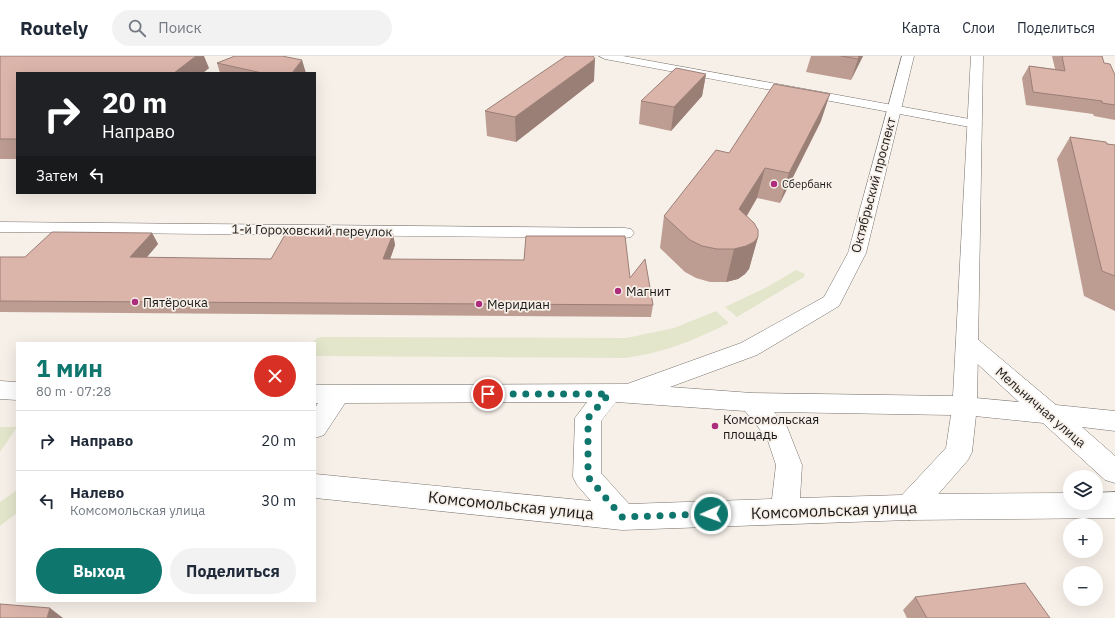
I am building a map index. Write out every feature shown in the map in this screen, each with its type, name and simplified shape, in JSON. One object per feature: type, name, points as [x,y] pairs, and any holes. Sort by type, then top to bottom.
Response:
[{"type":"main road","points":[[605,56],[975,124]]},
{"type":"main road","name":"Октябрьский проспект","points":[[618,393],[749,349],[832,301],[857,253],[908,56]]},
{"type":"main road","points":[[909,507],[959,452],[965,406],[977,56]]},
{"type":"main road","name":"1-й Гороховский переулок","points":[[0,227],[625,233]]},
{"type":"main road","name":"Мельничная улица","points":[[967,342],[1115,472]]},
{"type":"main road","points":[[0,390],[16,390]]},
{"type":"main road","points":[[618,393],[588,418],[588,477],[622,517]]},
{"type":"main road","points":[[316,425],[326,394],[618,393],[752,402],[965,406],[1115,421]]},
{"type":"main road","points":[[752,402],[778,434],[789,464],[785,512]]},
{"type":"main road","name":"Комсомольская улица","points":[[316,486],[622,517],[909,507],[1115,505]]},
{"type":"green space","points":[[796,270],[805,274],[804,277],[737,317],[725,307],[769,286]]},
{"type":"green space","points":[[716,311],[729,323],[679,345],[654,353],[625,358],[316,356],[316,342],[313,342],[317,338],[322,337],[626,338],[674,328]]},
{"type":"green space","points":[[0,427],[16,427],[16,428],[0,452]]},
{"type":"green space","points":[[16,491],[16,514],[0,526],[0,502]]},
{"type":"building","points":[[0,56],[196,56],[175,72],[16,72],[16,139],[0,139]]},
{"type":"building","points":[[235,56],[282,56],[302,60],[293,72],[258,72],[217,63]]},
{"type":"building","points":[[566,56],[593,56],[595,59],[515,117],[485,111]]},
{"type":"building","points":[[841,56],[859,56],[858,59]]},
{"type":"building","points":[[1062,56],[1102,56],[1104,63],[1110,64],[1115,75],[1115,105],[1102,103],[1102,101],[1033,92],[1029,66],[1065,71]]},
{"type":"building","points":[[676,68],[706,74],[674,107],[641,101]]},
{"type":"building","points":[[774,84],[830,94],[789,173],[765,168],[739,209],[754,223],[758,230],[758,237],[754,242],[734,249],[717,249],[702,246],[690,240],[664,216],[716,150],[729,153]]},
{"type":"building","points":[[1070,137],[1106,142],[1107,144],[1115,145],[1115,276],[1102,271]]},
{"type":"building","points":[[52,232],[152,233],[130,257],[271,259],[286,233],[393,234],[383,259],[524,260],[526,236],[625,236],[630,278],[645,259],[653,305],[0,301],[0,257],[25,257]]},
{"type":"building","points":[[1025,583],[1050,618],[927,618],[915,597]]},
{"type":"building","points":[[0,604],[50,608],[47,618],[0,618]]},
{"type":"place","name":"Сбербанк","points":[[774,184]]},
{"type":"place","name":"Магнит","points":[[618,291]]},
{"type":"place","name":"Пятёрочка","points":[[135,302]]},
{"type":"place","name":"Меридиан","points":[[479,304]]},
{"type":"place","name":"Комсомольская площадь","points":[[715,426]]},
{"type":"route","points":[[488,394],[609,394],[588,418],[588,477],[622,517],[711,514]]}]
